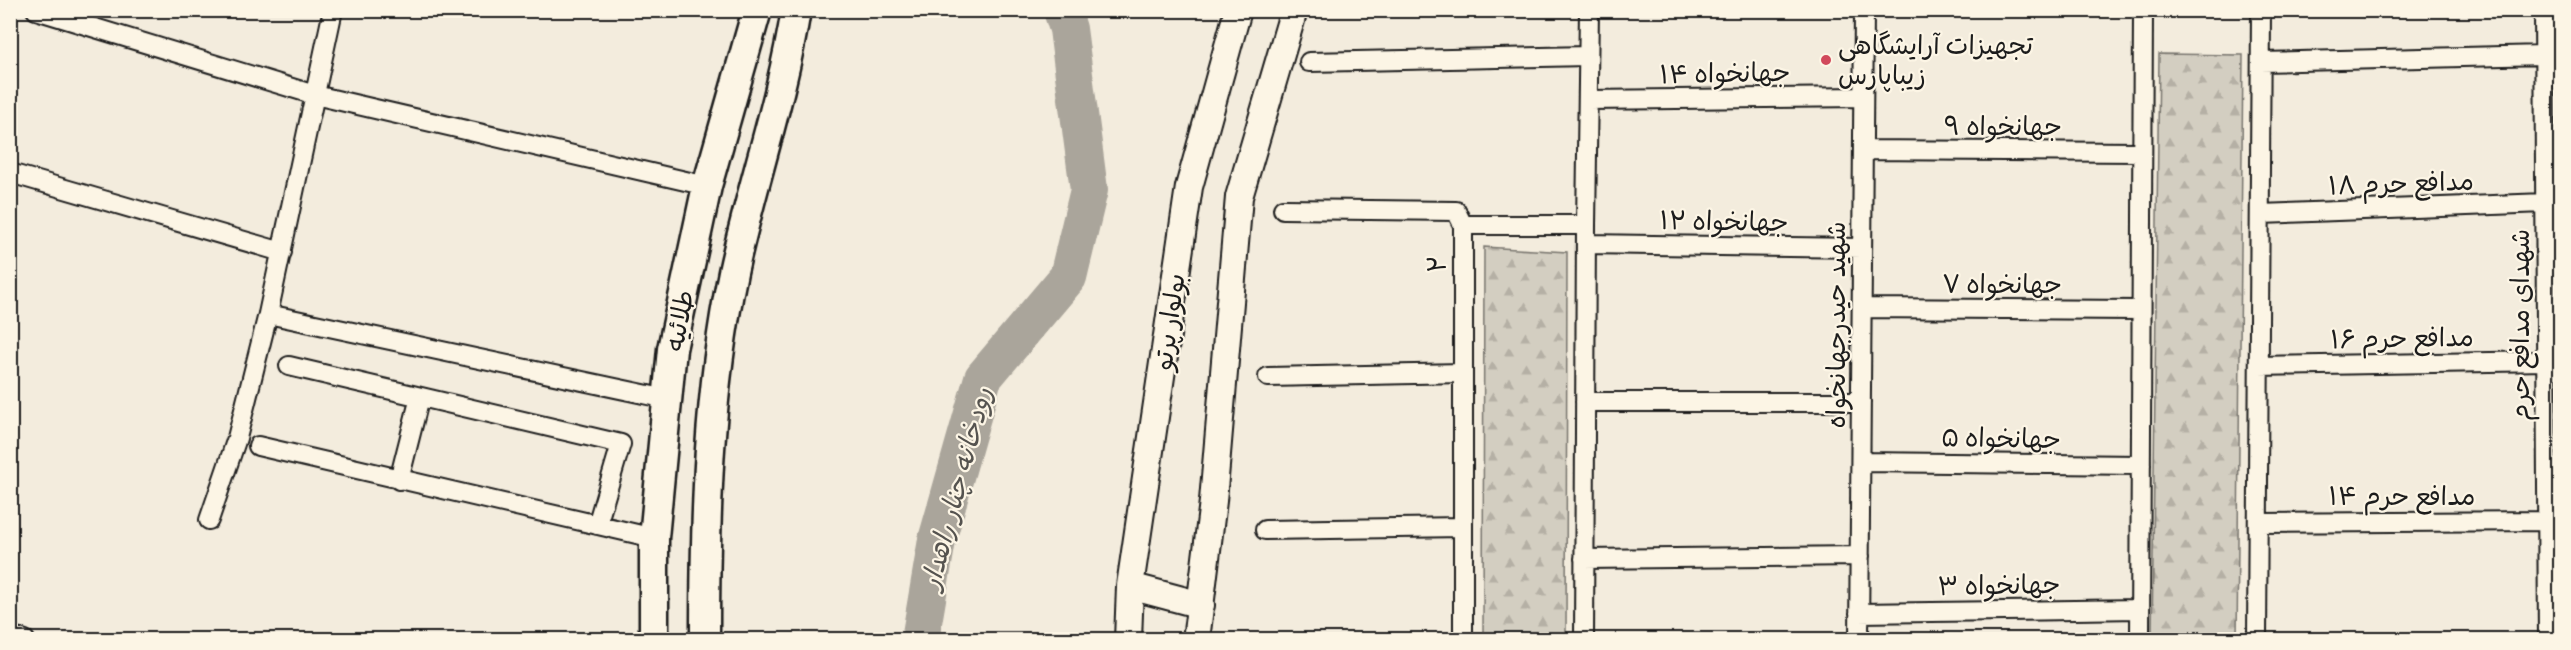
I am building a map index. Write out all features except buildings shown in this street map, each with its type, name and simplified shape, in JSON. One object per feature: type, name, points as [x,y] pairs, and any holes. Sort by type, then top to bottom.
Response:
[{"type":"main road","name":"طلائیه","points":[[654,639],[654,538],[672,349],[707,186],[757,10]]},
{"type":"main road","name":"طلائیه","points":[[705,639],[705,539],[713,393],[733,273],[789,56],[796,10]]},
{"type":"main road","name":"بولوار پرتو","points":[[1128,639],[1130,586],[1189,187],[1238,10]]},
{"type":"main road","points":[[1196,639],[1213,501],[1239,197],[1294,10]]},
{"type":"main road","points":[[1130,586],[1201,605]]},
{"type":"street","points":[[36,10],[315,95],[707,186]]},
{"type":"street","points":[[209,520],[237,438],[268,314],[333,10]]},
{"type":"street","points":[[1584,639],[1589,10]]},
{"type":"street","name":"شهید حیدرجهانخواه","points":[[1859,639],[1864,10]]},
{"type":"street","points":[[2140,639],[2143,10]]},
{"type":"street","points":[[2257,639],[2261,10]]},
{"type":"street","name":"شهدای مدافع حرم","points":[[2544,10],[2547,639]]},
{"type":"street","points":[[2261,62],[2544,55]]},
{"type":"street","points":[[1309,62],[1588,56]]},
{"type":"street","name":"جهانخواه ۱۴","points":[[1588,100],[1863,98]]},
{"type":"street","name":"جهانخواه ۹","points":[[1863,150],[2142,152]]},
{"type":"street","points":[[10,173],[282,252]]},
{"type":"street","name":"مدافع حرم ۱۸","points":[[2260,214],[2545,203]]},
{"type":"street","points":[[1283,209],[1456,211],[1463,225]]},
{"type":"street","name":"۲","points":[[1463,639],[1463,225],[1586,225]]},
{"type":"street","name":"جهانخواه ۱۲","points":[[1586,244],[1862,248]]},
{"type":"street","name":"جهانخواه ۷","points":[[1862,308],[2141,310]]},
{"type":"street","points":[[268,314],[667,399]]},
{"type":"street","name":"مدافع حرم ۱۶","points":[[2259,366],[2546,361]]},
{"type":"street","points":[[289,366],[621,444],[597,525]]},
{"type":"street","points":[[1268,377],[1463,373]]},
{"type":"street","points":[[399,480],[420,397]]},
{"type":"street","points":[[1585,402],[1861,402]]},
{"type":"street","points":[[258,446],[654,538]]},
{"type":"street","name":"جهانخواه ۵","points":[[1860,462],[2141,465]]},
{"type":"street","name":"مدافع حرم ۱۴","points":[[2258,523],[2547,521]]},
{"type":"street","points":[[1265,530],[1463,527]]},
{"type":"street","points":[[1584,559],[1860,556]]},
{"type":"street","name":"جهانخواه ۳","points":[[1859,613],[2140,609]]},
{"type":"street","points":[[10,635],[25,639]]},
{"type":"green space","points":[[2159,54],[2243,55],[2237,639],[2152,639]]},
{"type":"green space","points":[[1484,247],[1567,252],[1566,639],[1483,639]]},
{"type":"waterway","name":"رودخانه چنار راهدار","points":[[920,640],[937,540],[983,378],[1068,277],[1089,190],[1068,29],[1062,10]]},
{"type":"place","name":"تجهیزات آرایشگاهی زیباپارس","points":[[1826,60]]}]
